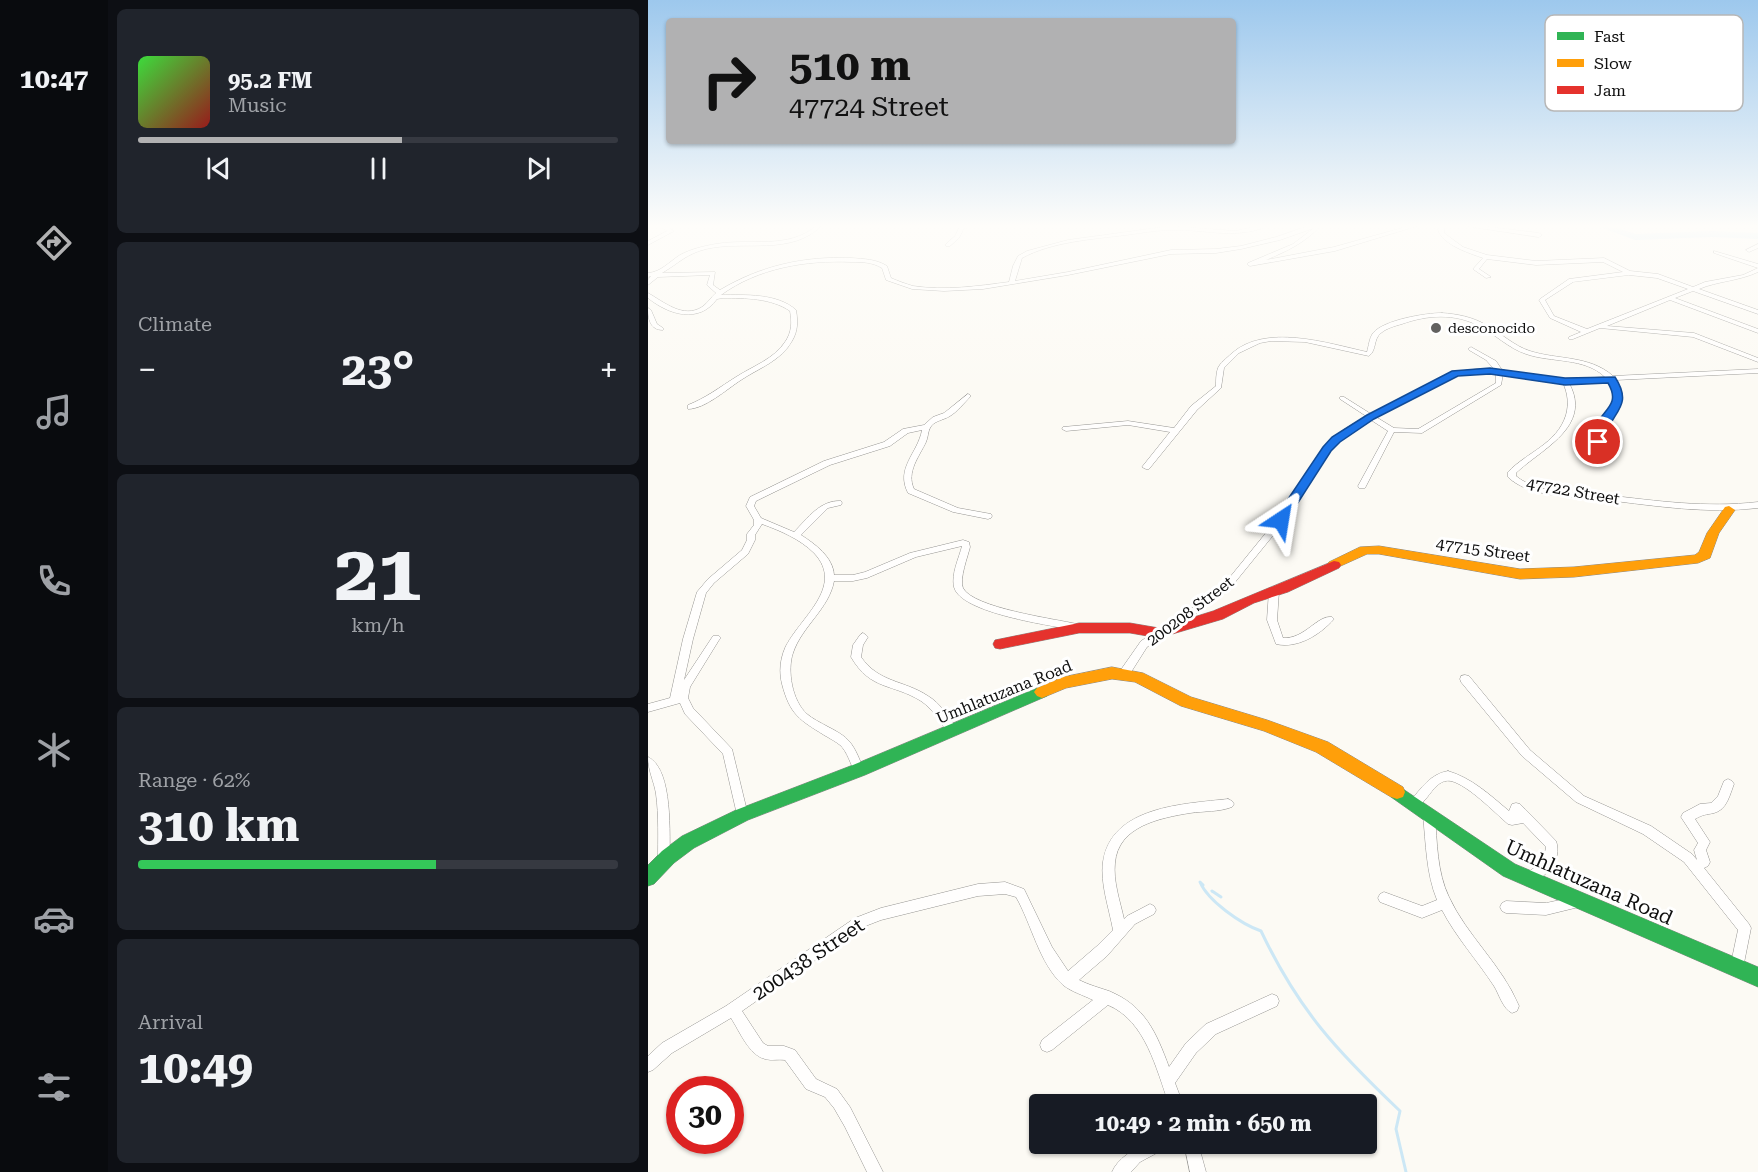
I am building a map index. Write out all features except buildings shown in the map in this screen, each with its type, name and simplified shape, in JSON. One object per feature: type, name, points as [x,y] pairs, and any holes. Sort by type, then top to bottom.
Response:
[{"type":"street","points":[[711,281],[710,285],[717,295]]},
{"type":"street","points":[[648,295],[660,304],[687,312],[703,310],[717,295],[746,281]]},
{"type":"street","points":[[893,281],[915,289],[1023,281]]},
{"type":"street","points":[[1571,281],[1541,301],[1549,314],[1556,319],[1588,332]]},
{"type":"street","points":[[1671,281],[1758,312]]},
{"type":"street","points":[[1571,338],[1692,289],[1718,281]]},
{"type":"street","points":[[690,407],[708,401],[741,378],[762,367],[783,348],[794,333],[793,310],[788,305],[740,296],[717,295]]},
{"type":"street","points":[[1669,298],[1758,331]]},
{"type":"street","points":[[1730,321],[1750,309]]},
{"type":"street","points":[[648,310],[654,325],[661,329]]},
{"type":"street","points":[[1146,467],[1194,408],[1219,387],[1224,362],[1258,342],[1290,339],[1366,355],[1371,353],[1374,336],[1381,330],[1406,320],[1431,315],[1472,321],[1529,353],[1592,366],[1611,380],[1619,392],[1618,402],[1601,427],[1596,454]]},
{"type":"street","points":[[1599,327],[1694,335],[1758,360]]},
{"type":"street","points":[[1342,398],[1392,430],[1408,432],[1424,429],[1497,386],[1501,372],[1497,364],[1471,349]]},
{"type":"street","name":"200208 Street","points":[[1124,674],[1144,644],[1201,606],[1229,584],[1281,520],[1327,449],[1346,432],[1370,417],[1446,377],[1467,372],[1501,372],[1565,381],[1758,371]]},
{"type":"street","name":"47722 Street","points":[[1565,381],[1572,398],[1565,429],[1557,439],[1512,472],[1512,477],[1517,481],[1561,492],[1666,506],[1729,510],[1758,505]]},
{"type":"street","points":[[859,770],[845,743],[802,716],[797,710],[785,672],[790,647],[826,595],[831,578],[827,561],[795,536],[758,520],[750,506],[753,499],[764,492],[827,463],[887,444],[906,431],[926,427],[936,419],[947,415],[968,396]]},
{"type":"street","points":[[1066,429],[1128,423],[1176,430]]},
{"type":"street","points":[[926,427],[922,446],[907,475],[910,491],[956,510],[988,516]]},
{"type":"street","points":[[1362,486],[1392,430]]},
{"type":"street","points":[[795,536],[825,506],[838,503]]},
{"type":"street","name":"47715 Street","points":[[1159,633],[1218,615],[1365,550],[1379,550],[1520,574],[1574,572],[1698,559],[1705,555],[1713,532],[1729,510]]},
{"type":"street","points":[[679,700],[688,639],[702,592],[711,581],[745,552],[758,520]]},
{"type":"street","points":[[831,578],[853,578],[867,575],[896,561],[960,543],[966,544],[958,584],[962,593],[982,605],[1002,612],[1079,628]]},
{"type":"street","points":[[1274,591],[1272,620],[1280,641],[1292,642],[1309,634],[1329,619]]},
{"type":"street","points":[[1201,606],[1218,615]]},
{"type":"street","points":[[1000,644],[1079,628],[1119,627],[1159,633]]},
{"type":"street","points":[[863,637],[858,645],[856,657],[871,676],[925,699],[937,709],[952,730]]},
{"type":"street","points":[[679,700],[685,686],[716,638]]},
{"type":"street","name":"Umhlatuzana Road","points":[[653,869],[688,842],[742,815],[859,770],[1064,683],[1096,674],[1124,674],[1148,681],[1186,702],[1267,726],[1322,747],[1385,783],[1492,860],[1528,879],[1758,977]]},
{"type":"street","points":[[1466,679],[1526,753],[1580,799],[1647,830],[1688,858],[1745,928],[1737,968]]},
{"type":"street","points":[[648,708],[679,700]]},
{"type":"street","points":[[679,700],[728,752],[742,815]]},
{"type":"street","points":[[648,762],[656,772],[660,794],[653,869]]},
{"type":"street","points":[[1414,804],[1441,777],[1448,776],[1472,787],[1512,820],[1520,819],[1513,814],[1516,808],[1552,845],[1550,861],[1537,875],[1528,879]]},
{"type":"street","points":[[1695,866],[1704,862],[1700,850],[1704,842],[1687,816],[1704,808],[1714,808],[1723,799],[1728,784]]},
{"type":"street","points":[[1120,931],[1109,862],[1122,833],[1134,824],[1150,817],[1228,804]]},
{"type":"street","points":[[1429,815],[1436,881],[1445,903],[1473,948],[1502,983],[1512,1006]]},
{"type":"street","name":"200438 Street","points":[[648,1065],[667,1048],[733,1009],[860,922],[870,917],[978,890],[1005,888],[1020,893],[1029,906],[1048,953],[1068,980]]},
{"type":"street","points":[[1384,898],[1422,912],[1445,903]]},
{"type":"street","points":[[1506,908],[1546,909],[1579,902]]},
{"type":"street","points":[[1150,910],[1131,920],[1102,951],[1068,980],[1126,1007],[1142,1022],[1172,1094]]},
{"type":"street","points":[[1047,1045],[1107,997]]},
{"type":"street","points":[[1167,1082],[1191,1048],[1211,1029],[1272,1000]]},
{"type":"street","points":[[733,1009],[758,1048],[766,1053],[780,1051],[788,1053],[812,1086],[829,1091],[848,1118],[875,1172]]},
{"type":"street","points":[[1120,1172],[1141,1154]]},
{"type":"street","points":[[1194,1154],[1198,1172]]},
{"type":"waterway","points":[[1203,885],[1200,882],[1210,897],[1226,911],[1261,931],[1290,984],[1321,1028],[1357,1069],[1400,1111],[1396,1129],[1406,1172]]},
{"type":"waterway","points":[[1212,891],[1221,897]]},
{"type":"traffic: fast","points":[[648,878],[668,857],[688,842],[742,815],[859,770],[1042,692]]},
{"type":"traffic: fast","points":[[1397,792],[1509,870],[1758,977]]},
{"type":"traffic: slow","points":[[1334,565],[1365,550],[1379,550],[1520,574],[1574,572],[1698,559],[1705,555],[1713,533],[1729,510]]},
{"type":"traffic: slow","points":[[1042,692],[1063,683],[1112,673],[1138,677],[1186,702],[1267,726],[1322,747],[1397,792]]},
{"type":"traffic: jam","points":[[1000,644],[1079,628],[1130,628],[1159,633],[1218,615],[1249,600],[1283,589],[1334,565]]},
{"type":"place","name":"desconocido","points":[[1436,328]]},
{"type":"route","points":[[1281,520],[1327,449],[1336,440],[1370,417],[1455,374],[1490,371],[1565,381],[1611,380],[1619,392],[1618,402],[1601,427],[1598,442]]}]
